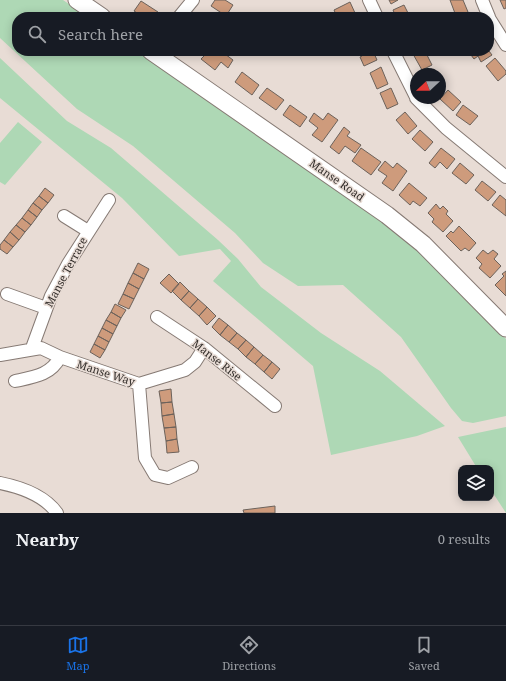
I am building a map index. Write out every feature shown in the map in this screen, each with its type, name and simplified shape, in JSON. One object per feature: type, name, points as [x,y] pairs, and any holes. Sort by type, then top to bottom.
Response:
[{"type":"main road","points":[[77,0],[95,12]]},
{"type":"main road","name":"Manse Road","points":[[159,56],[387,215],[429,250],[506,328]]},
{"type":"street","points":[[183,12],[193,0]]},
{"type":"street","points":[[369,0],[375,12]]},
{"type":"street","points":[[482,0],[487,12]]},
{"type":"street","points":[[494,25],[506,45]]},
{"type":"street","points":[[395,56],[410,86]]},
{"type":"street","points":[[422,104],[446,128],[506,177]]},
{"type":"street","name":"Manse Terrace","points":[[32,348],[46,308],[68,264],[109,200]]},
{"type":"street","points":[[64,216],[88,231]]},
{"type":"street","points":[[7,294],[46,308]]},
{"type":"street","name":"Manse Rise","points":[[157,317],[204,348],[275,406]]},
{"type":"street","name":"Manse Way","points":[[0,355],[32,348],[41,348],[60,357],[138,384],[160,379],[184,370],[195,362],[204,348]]},
{"type":"street","points":[[15,381],[41,376],[56,366],[60,357]]},
{"type":"street","points":[[138,384],[146,458],[155,475],[168,478],[192,467]]},
{"type":"street","points":[[0,482],[21,487],[52,506],[57,513]]},
{"type":"green space","points":[[0,0],[63,0],[81,12],[12,12],[12,49],[0,38]]},
{"type":"green space","points":[[20,56],[144,56],[414,243],[506,339],[506,416],[473,423],[462,421],[451,408],[401,337],[343,285],[298,286],[263,263],[235,233],[133,146],[77,109]]},
{"type":"green space","points":[[0,58],[67,121],[111,148],[218,240],[238,259],[261,287],[321,333],[380,371],[445,426],[417,436],[331,455],[313,366],[213,281],[231,261],[220,249],[179,256],[122,198],[0,98]]},
{"type":"green space","points":[[18,122],[42,142],[5,185],[0,182],[0,143]]},
{"type":"green space","points":[[506,427],[506,513],[494,495],[494,465],[475,465],[458,437]]},
{"type":"building","points":[[215,0],[225,0],[233,5],[229,12],[220,12],[211,6]]},
{"type":"building","points":[[389,0],[398,0],[391,4]]},
{"type":"building","points":[[450,0],[463,0],[468,12],[454,12]]},
{"type":"building","points":[[500,0],[506,0],[506,8],[504,9]]},
{"type":"building","points":[[141,1],[158,12],[136,12],[134,11]]},
{"type":"building","points":[[350,2],[355,12],[335,12],[334,10]]},
{"type":"building","points":[[404,5],[408,12],[394,12],[393,10]]},
{"type":"building","points":[[204,56],[228,56],[233,60],[228,68],[221,62],[215,70],[201,59]]},
{"type":"building","points":[[375,56],[377,60],[364,66],[360,57]]},
{"type":"building","points":[[414,56],[428,56],[432,65],[426,68],[421,68]]},
{"type":"building","points":[[478,56],[490,56],[481,62]]},
{"type":"building","points":[[495,58],[506,71],[506,74],[498,81],[486,66]]},
{"type":"building","points":[[381,67],[388,84],[377,89],[370,73]]},
{"type":"building","points":[[242,72],[259,85],[252,95],[235,82]]},
{"type":"building","points":[[267,88],[284,100],[276,110],[259,98]]},
{"type":"building","points":[[391,88],[398,104],[387,109],[380,93]]},
{"type":"building","points":[[448,90],[461,102],[453,111],[445,104],[446,92]]},
{"type":"building","points":[[290,105],[307,117],[300,127],[283,115]]},
{"type":"building","points":[[463,105],[478,116],[470,125],[456,115]]},
{"type":"building","points":[[405,112],[417,126],[408,134],[396,120]]},
{"type":"building","points":[[314,113],[323,120],[328,113],[338,120],[322,142],[312,135],[318,128],[309,121]]},
{"type":"building","points":[[344,127],[350,132],[347,136],[361,145],[355,153],[345,146],[339,154],[330,147]]},
{"type":"building","points":[[420,130],[433,142],[425,151],[412,139]]},
{"type":"building","points":[[361,148],[381,162],[371,175],[352,161]]},
{"type":"building","points":[[441,148],[455,159],[447,169],[440,162],[435,168],[429,163]]},
{"type":"building","points":[[385,161],[393,168],[397,163],[407,171],[393,191],[382,183],[387,176],[378,170]]},
{"type":"building","points":[[460,163],[474,175],[466,184],[452,173]]},
{"type":"building","points":[[482,181],[496,192],[488,201],[475,190]]},
{"type":"building","points":[[409,183],[427,198],[420,206],[413,201],[410,205],[399,195]]},
{"type":"building","points":[[45,188],[54,195],[48,203],[39,196]]},
{"type":"building","points":[[500,195],[506,200],[506,216],[492,205]]},
{"type":"building","points":[[39,196],[48,203],[42,210],[33,203]]},
{"type":"building","points":[[33,203],[42,210],[37,217],[28,210]]},
{"type":"building","points":[[436,204],[440,209],[443,206],[448,211],[446,214],[453,221],[443,232],[432,222],[434,219],[428,213]]},
{"type":"building","points":[[28,210],[37,217],[31,225],[22,218]]},
{"type":"building","points":[[22,218],[31,225],[25,232],[16,225]]},
{"type":"building","points":[[16,225],[25,232],[19,240],[10,232]]},
{"type":"building","points":[[459,226],[476,243],[469,251],[465,248],[461,251],[446,236],[451,231],[453,233]]},
{"type":"building","points":[[10,232],[19,240],[13,247],[4,240]]},
{"type":"building","points":[[4,240],[13,247],[7,254],[0,249],[0,245]]},
{"type":"building","points":[[483,250],[488,254],[493,250],[498,254],[494,259],[501,266],[490,278],[479,268],[482,264],[476,258]]},
{"type":"building","points":[[138,263],[149,269],[144,279],[133,273]]},
{"type":"building","points":[[506,271],[506,296],[495,285],[504,276],[502,274]]},
{"type":"building","points":[[133,273],[144,279],[139,289],[128,283]]},
{"type":"building","points":[[169,274],[179,284],[171,293],[160,283]]},
{"type":"building","points":[[180,282],[189,291],[181,300],[172,291]]},
{"type":"building","points":[[128,283],[139,289],[134,299],[123,294]]},
{"type":"building","points":[[189,291],[198,299],[190,308],[181,300]]},
{"type":"building","points":[[123,294],[134,299],[129,309],[118,304]]},
{"type":"building","points":[[198,299],[207,307],[199,316],[190,308]]},
{"type":"building","points":[[115,304],[126,310],[121,318],[111,312]]},
{"type":"building","points":[[207,307],[216,316],[207,325],[199,316]]},
{"type":"building","points":[[111,312],[121,318],[117,326],[106,320]]},
{"type":"building","points":[[219,318],[228,325],[220,335],[212,327]]},
{"type":"building","points":[[106,320],[117,326],[113,334],[102,328]]},
{"type":"building","points":[[228,325],[237,333],[229,342],[220,335]]},
{"type":"building","points":[[102,328],[113,334],[109,342],[98,336]]},
{"type":"building","points":[[237,333],[246,340],[238,349],[229,342]]},
{"type":"building","points":[[98,336],[109,342],[105,350],[94,344]]},
{"type":"building","points":[[246,340],[254,347],[246,357],[238,349]]},
{"type":"building","points":[[94,344],[105,350],[100,358],[90,352]]},
{"type":"building","points":[[254,347],[263,355],[255,364],[246,357]]},
{"type":"building","points":[[263,355],[272,362],[264,372],[255,364]]},
{"type":"building","points":[[272,362],[280,369],[272,379],[264,372]]},
{"type":"building","points":[[171,389],[172,402],[161,403],[159,391]]},
{"type":"building","points":[[172,402],[174,414],[162,416],[161,403]]},
{"type":"building","points":[[174,414],[176,427],[164,428],[162,416]]},
{"type":"building","points":[[176,427],[177,439],[166,441],[164,428]]},
{"type":"building","points":[[177,439],[179,452],[167,453],[166,441]]},
{"type":"building","points":[[275,506],[275,513],[244,513],[243,510]]}]
